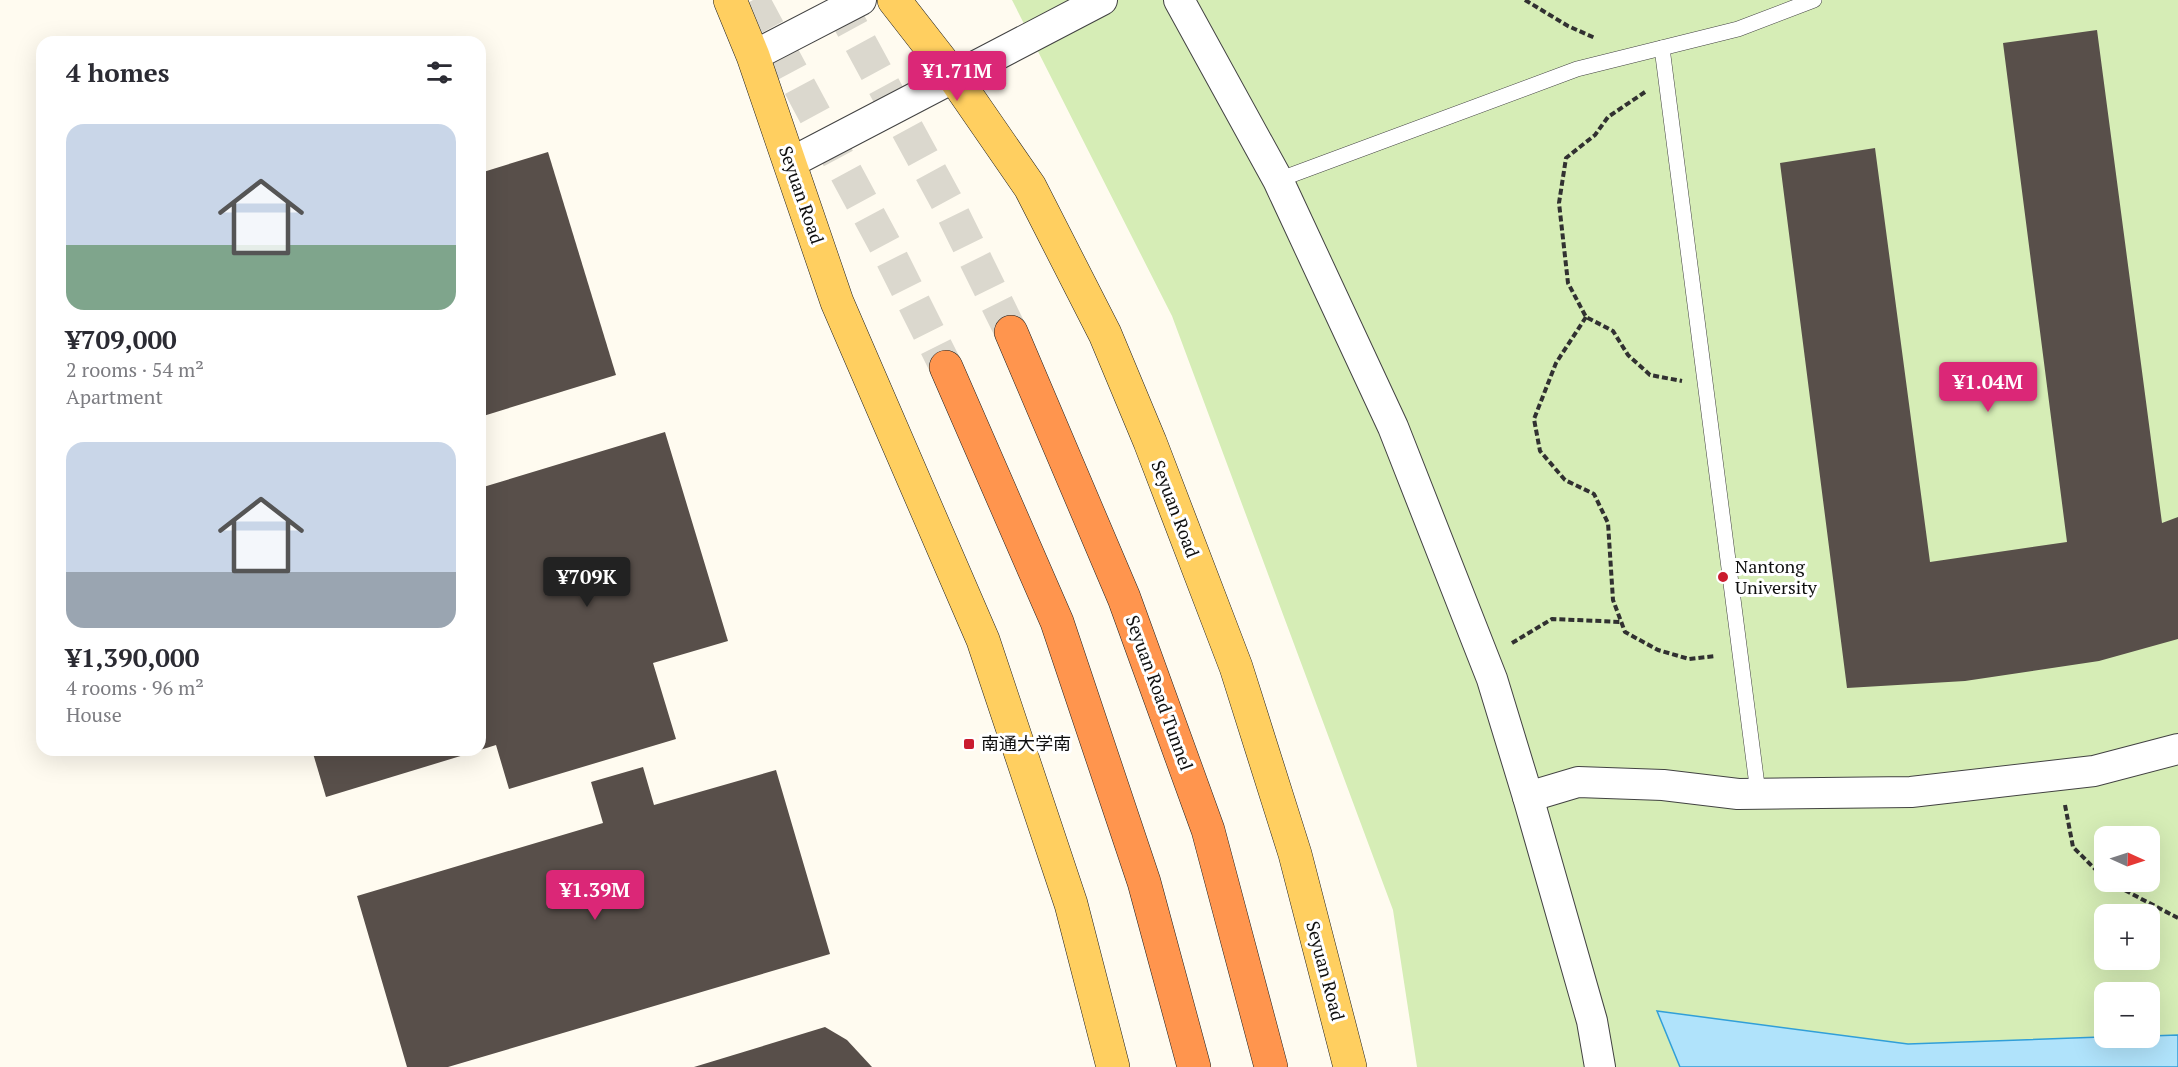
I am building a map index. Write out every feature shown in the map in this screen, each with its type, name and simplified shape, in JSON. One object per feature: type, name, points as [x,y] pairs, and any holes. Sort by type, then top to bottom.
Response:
[{"type":"highway","name":"Seyuan Road Tunnel","points":[[1011,332],[1124,598],[1208,830],[1271,1067]]},
{"type":"highway","points":[[946,367],[1057,622],[1144,882],[1194,1067]]},
{"type":"main road","name":"Seyuan Road","points":[[730,0],[753,56],[837,302],[983,640],[1071,904],[1113,1067]]},
{"type":"main road","name":"Seyuan Road","points":[[894,0],[954,77],[1030,187],[1105,334],[1150,442],[1236,667],[1294,854],[1350,1067]]},
{"type":"street","points":[[753,56],[861,0]]},
{"type":"street","points":[[790,163],[1102,0]]},
{"type":"street","points":[[1179,0],[1278,180],[1393,427],[1484,660],[1528,797],[1592,1021],[1600,1067]]},
{"type":"street","points":[[1528,797],[1578,782],[1662,785],[1738,794],[1911,792],[2094,771],[2178,749]]},
{"type":"lane","points":[[1278,180],[1578,69],[1738,29],[1814,0]]},
{"type":"lane","points":[[1662,48],[1758,793]]},
{"type":"path","points":[[1525,0],[1568,26],[1597,39],[1606,62]]},
{"type":"path","points":[[1665,79],[1608,117],[1595,135],[1566,158],[1559,203],[1568,283],[1586,317],[1613,331],[1628,355],[1650,375],[1706,384]]},
{"type":"path","points":[[1586,317],[1556,363],[1534,420],[1540,451],[1565,480],[1594,494],[1608,523],[1613,600],[1625,632],[1658,650],[1689,659],[1740,654]]},
{"type":"path","points":[[1484,660],[1552,619],[1622,622]]},
{"type":"path","points":[[2059,775],[2073,847],[2094,868]]},
{"type":"path","points":[[2128,892],[2178,918]]},
{"type":"green space","name":"Nantong University","points":[[1012,0],[2178,0],[2178,1067],[1417,1067],[1393,910],[1172,316]]},
{"type":"water","points":[[1657,1011],[1908,1044],[2094,1037],[2094,1048],[2160,1048],[2160,1036],[2178,1035],[2178,1067],[1680,1067]]},
{"type":"building","points":[[2097,30],[2162,523],[2178,517],[2178,639],[2099,661],[1965,681],[1847,688],[1780,163],[1875,148],[1930,562],[2067,542],[2003,43]]},
{"type":"building","points":[[548,152],[616,375],[486,415],[486,171]]},
{"type":"building","points":[[665,432],[728,641],[653,663],[676,739],[509,789],[496,745],[486,748],[486,486]]},
{"type":"building","points":[[314,756],[461,756],[326,797]]},
{"type":"building","points":[[643,767],[654,805],[776,770],[830,954],[448,1067],[407,1067],[357,896],[603,823],[591,782]]},
{"type":"building","points":[[825,1027],[847,1040],[872,1067],[694,1067]]},
{"type":"tunnel","points":[[753,0],[886,247],[946,367]]},
{"type":"tunnel","points":[[837,0],[949,206],[1011,332]]},
{"type":"place","name":"Nantong University","points":[[1723,577]]},
{"type":"place","name":"南通大学南","points":[[969,744]]}]
